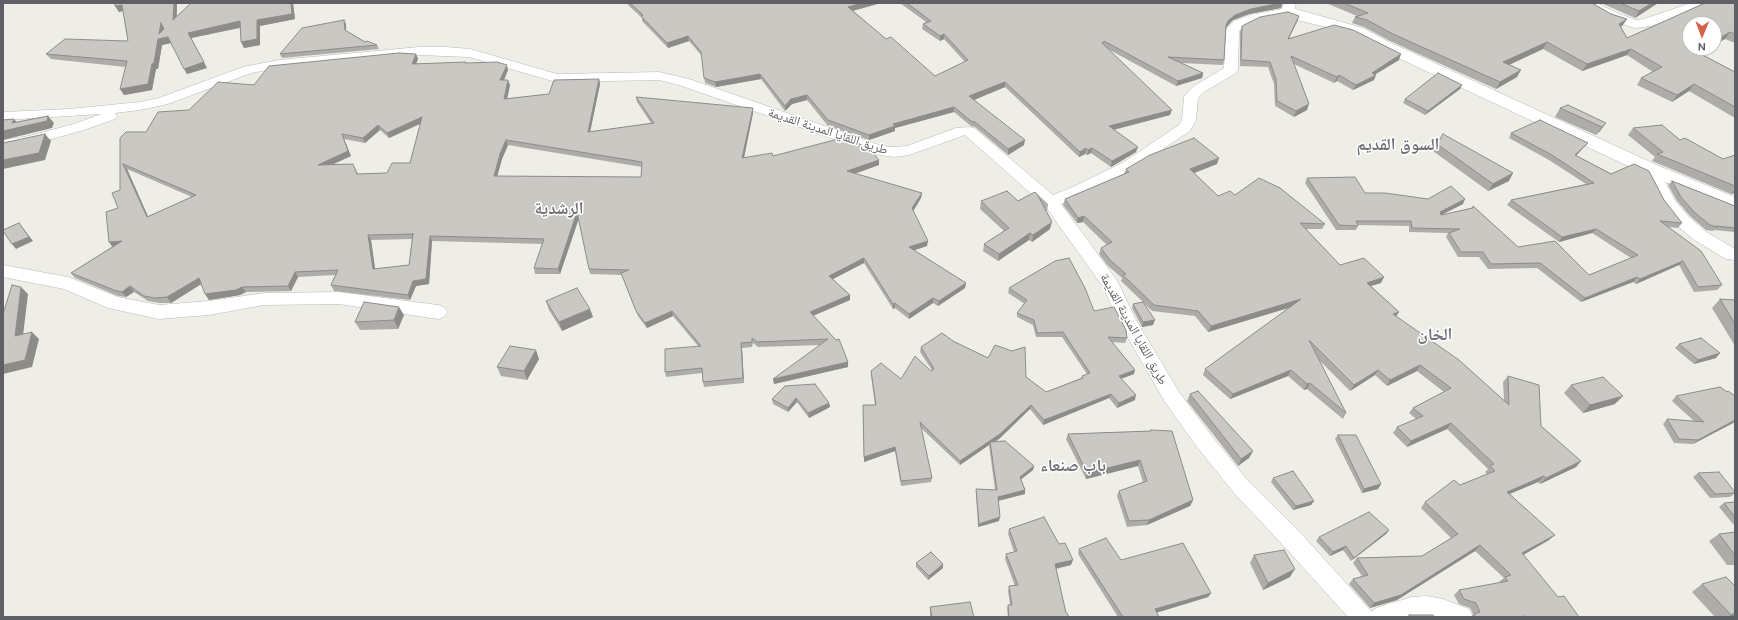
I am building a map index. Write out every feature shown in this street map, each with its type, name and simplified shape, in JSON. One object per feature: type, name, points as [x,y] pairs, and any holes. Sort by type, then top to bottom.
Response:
[{"type":"street","points":[[1588,3],[1612,16],[1635,24],[1646,23],[1704,3]]},
{"type":"street","points":[[1050,202],[1081,190],[1129,165],[1185,128],[1189,120],[1191,97],[1199,89],[1231,70],[1233,30],[1239,24],[1289,8],[1295,15],[1337,24],[1357,31],[1390,48],[1652,170],[1735,204]]},
{"type":"street","name":"طريق اللقايا المدينة القديمة","points":[[140,106],[164,101],[248,70],[279,64],[419,51],[446,51],[470,53],[556,78],[659,76],[684,82],[880,150],[894,152],[909,150],[961,131],[969,131],[1050,202],[1112,286],[1126,319],[1172,397],[1204,441],[1241,487],[1289,536],[1363,617]]},
{"type":"street","points":[[3,116],[69,113],[140,106]]},
{"type":"street","points":[[3,145],[30,140],[79,127],[140,106]]},
{"type":"street","points":[[1652,170],[1669,204],[1683,222],[1699,235],[1734,257]]},
{"type":"street","points":[[3,271],[68,283],[114,303],[159,312],[209,308],[264,299],[339,298],[438,312]]},
{"type":"street","points":[[1382,617],[1412,608],[1427,607],[1443,610],[1461,617]]},
{"type":"building","points":[[115,3],[174,3],[173,20],[191,3],[291,3],[292,14],[257,20],[257,39],[241,42],[240,21],[188,33],[204,62],[184,69],[168,37],[158,39],[154,63],[152,64],[148,84],[120,89],[127,61],[46,54],[65,39],[128,41],[122,5],[115,6]],"holes":[[[161,23],[164,29],[159,34]]]},
{"type":"building","points":[[630,3],[862,3],[848,7],[886,39],[891,37],[935,76],[968,60],[944,34],[940,36],[923,24],[931,21],[907,3],[1281,3],[1251,9],[1235,15],[1228,21],[1226,25],[1224,60],[1168,57],[1203,73],[1178,81],[1104,41],[1102,43],[1172,110],[1109,126],[1138,147],[1112,161],[1092,148],[1088,150],[1086,148],[1080,152],[1005,82],[969,96],[1025,140],[1008,149],[954,107],[893,124],[895,126],[869,135],[828,120],[807,95],[791,99],[785,106],[760,74],[715,82],[704,78],[701,52],[688,36],[667,43],[641,16],[643,15]]},
{"type":"building","points":[[1344,3],[1592,3],[1611,14],[1627,19],[1619,24],[1627,38],[1705,3],[1735,3],[1735,34],[1730,32],[1722,36],[1722,16],[1682,16],[1682,56],[1705,56],[1735,72],[1735,107],[1694,84],[1677,95],[1641,78],[1662,67],[1631,49],[1587,64],[1547,42],[1503,62],[1521,70],[1500,82],[1393,34],[1367,20],[1355,17],[1368,13]]},
{"type":"building","points":[[1620,3],[1652,3],[1639,11]]},
{"type":"building","points":[[1288,12],[1299,16],[1288,39],[1334,25],[1353,30],[1401,54],[1372,73],[1376,75],[1356,85],[1339,75],[1337,77],[1291,56],[1309,104],[1296,111],[1277,101],[1276,79],[1270,62],[1241,60],[1242,26],[1260,17]]},
{"type":"building","points":[[344,20],[345,30],[365,42],[367,41],[377,45],[280,54],[302,28]]},
{"type":"building","points":[[399,53],[416,54],[412,64],[497,62],[507,65],[500,80],[508,80],[504,99],[549,94],[554,80],[599,79],[588,132],[654,123],[636,97],[753,108],[742,158],[772,153],[773,156],[842,138],[868,147],[879,160],[847,171],[922,193],[912,208],[928,241],[909,247],[966,283],[939,301],[933,298],[909,314],[895,303],[893,304],[864,258],[829,276],[850,295],[810,312],[836,340],[839,339],[848,362],[773,379],[828,339],[757,342],[752,338],[752,342],[741,343],[743,378],[703,382],[702,368],[665,372],[665,349],[701,346],[672,311],[645,323],[636,311],[621,273],[629,270],[589,269],[577,212],[558,269],[534,268],[544,239],[430,236],[426,279],[413,281],[408,295],[331,285],[338,270],[295,272],[288,286],[242,287],[236,290],[205,294],[199,278],[167,297],[155,298],[144,296],[130,286],[122,292],[71,273],[122,241],[109,242],[106,212],[118,208],[112,193],[120,190],[120,138],[126,132],[146,132],[158,112],[189,110],[218,82],[254,85],[269,66]],"holes":[[[422,117],[410,163],[392,163],[387,173],[357,174],[353,164],[318,165],[348,151],[342,134],[363,138],[378,125],[387,133]],[[506,140],[642,162],[641,177],[494,176],[500,154]],[[123,164],[196,195],[147,217]],[[413,234],[409,265],[373,269],[368,235]]]},
{"type":"building","points":[[1438,73],[1462,85],[1428,111],[1405,99]]},
{"type":"building","points":[[1568,105],[1606,123],[1602,127],[1560,108]]},
{"type":"building","points":[[48,116],[47,121],[3,131],[3,120],[14,119],[12,123]]},
{"type":"building","points":[[1540,120],[1588,143],[1575,155],[1611,174],[1634,164],[1649,171],[1664,200],[1682,223],[1660,221],[1701,251],[1722,285],[1698,287],[1683,261],[1640,279],[1637,277],[1585,298],[1540,263],[1491,264],[1483,252],[1461,252],[1449,233],[1460,229],[1412,228],[1411,221],[1356,221],[1358,226],[1339,225],[1307,178],[1355,177],[1365,193],[1385,193],[1428,199],[1451,186],[1465,199],[1440,212],[1441,215],[1473,208],[1473,206],[1518,247],[1555,241],[1589,275],[1638,255],[1596,229],[1562,237],[1511,200],[1594,183],[1552,155],[1511,133]]},
{"type":"building","points":[[1662,125],[1680,140],[1685,138],[1723,159],[1735,155],[1735,186],[1657,154],[1663,152],[1633,128]]},
{"type":"building","points":[[45,134],[39,153],[3,160],[3,143]]},
{"type":"building","points":[[1443,134],[1513,173],[1493,184],[1437,144]]},
{"type":"building","points":[[1194,138],[1219,158],[1190,169],[1218,196],[1230,191],[1235,195],[1259,178],[1280,188],[1325,224],[1300,223],[1340,265],[1364,258],[1384,277],[1367,283],[1399,312],[1393,314],[1459,360],[1509,405],[1508,376],[1539,385],[1541,426],[1581,461],[1546,478],[1544,476],[1507,492],[1555,535],[1522,553],[1558,597],[1564,596],[1579,617],[1476,617],[1474,614],[1480,612],[1476,603],[1464,599],[1459,590],[1508,581],[1505,577],[1511,575],[1480,545],[1401,595],[1374,603],[1353,579],[1368,575],[1357,558],[1422,556],[1458,534],[1425,502],[1454,480],[1460,485],[1495,471],[1490,466],[1494,464],[1451,423],[1411,441],[1397,427],[1423,416],[1413,408],[1451,388],[1420,365],[1390,380],[1378,370],[1354,385],[1309,340],[1346,413],[1310,383],[1307,384],[1291,370],[1233,394],[1205,369],[1301,299],[1211,326],[1198,311],[1154,305],[1123,275],[1126,274],[1109,259],[1101,248],[1112,242],[1084,216],[1078,218],[1065,199],[1129,172],[1126,169],[1150,155]]},
{"type":"building","points":[[1672,181],[1735,206],[1735,228],[1710,225],[1694,212],[1681,197]]},
{"type":"building","points":[[1007,191],[1018,201],[1035,192],[1052,222],[1033,235],[1030,233],[999,254],[984,244],[1009,228],[981,201]]},
{"type":"building","points":[[19,223],[29,237],[12,244],[3,230]]},
{"type":"building","points":[[1069,258],[1085,288],[1094,311],[1114,307],[1126,330],[1127,338],[1108,337],[1135,370],[1119,376],[1136,395],[1119,403],[1111,394],[1044,420],[1031,405],[1000,434],[960,461],[920,422],[932,478],[901,481],[895,447],[864,457],[863,405],[876,405],[871,371],[881,363],[901,379],[915,356],[931,371],[934,369],[921,347],[942,333],[953,341],[988,358],[995,345],[1012,351],[1025,347],[1026,377],[1046,392],[1083,378],[1082,376],[1090,373],[1063,332],[1037,333],[1034,320],[1017,313],[1027,300],[1009,288],[1055,261]]},
{"type":"building","points":[[12,285],[21,287],[15,336],[32,332],[25,360],[3,365],[3,314]]},
{"type":"building","points":[[577,288],[590,309],[559,322],[546,301]]},
{"type":"building","points":[[1720,299],[1735,300],[1735,324]]},
{"type":"building","points":[[364,302],[399,307],[394,320],[355,322]]},
{"type":"building","points":[[1143,302],[1155,320],[1143,322],[1133,304]]},
{"type":"building","points":[[1701,338],[1720,353],[1698,360],[1679,344]]},
{"type":"building","points":[[510,346],[536,350],[524,371],[497,367]]},
{"type":"building","points":[[1603,377],[1623,396],[1590,405],[1571,385]]},
{"type":"building","points":[[815,384],[829,403],[808,413],[796,398],[788,408],[772,399],[785,386]]},
{"type":"building","points":[[1720,387],[1735,396],[1735,420],[1698,440],[1679,439],[1667,419],[1704,422],[1676,396]]},
{"type":"building","points":[[1198,391],[1253,451],[1241,459],[1190,394]]},
{"type":"building","points":[[1151,430],[1172,431],[1193,500],[1149,520],[1129,521],[1119,491],[1147,481],[1140,460],[1087,473],[1068,434]]},
{"type":"building","points":[[1338,435],[1356,435],[1381,484],[1364,489]]},
{"type":"building","points":[[1005,441],[1034,466],[1020,477],[1025,490],[998,497],[1000,517],[979,524],[976,489],[997,490],[990,442]]},
{"type":"building","points":[[1293,471],[1314,501],[1296,506],[1273,478]]},
{"type":"building","points":[[1719,472],[1735,493],[1715,494],[1698,473]]},
{"type":"building","points":[[1735,502],[1735,517],[1724,503]]},
{"type":"building","points":[[1369,512],[1389,530],[1354,558],[1346,546],[1333,552],[1319,537]]},
{"type":"building","points":[[1044,517],[1059,544],[1065,543],[1073,560],[1055,564],[1066,613],[1069,617],[1009,617],[1008,605],[1012,605],[1009,586],[1018,585],[1006,554],[1017,551],[1009,529]]},
{"type":"building","points":[[1735,532],[1735,555],[1719,534]]},
{"type":"building","points":[[1106,538],[1121,560],[1183,543],[1211,593],[1155,609],[1159,617],[1123,617],[1079,549]]},
{"type":"building","points":[[1284,550],[1295,569],[1268,583],[1254,555]]},
{"type":"building","points":[[931,552],[943,564],[929,576],[916,563]]},
{"type":"building","points":[[1726,577],[1735,586],[1735,613],[1731,615],[1702,584]]},
{"type":"building","points":[[970,602],[974,617],[932,617],[930,607]]},
{"type":"building","points":[[1409,615],[1433,615],[1434,617],[1410,617]]},
{"type":"district","name":"السوق القديم","points":[[1398,144]]},
{"type":"district","name":"الرشدية","points":[[559,208]]},
{"type":"district","name":"الخان","points":[[1435,334]]},
{"type":"district","name":"باب صنعاء","points":[[1073,465]]}]
